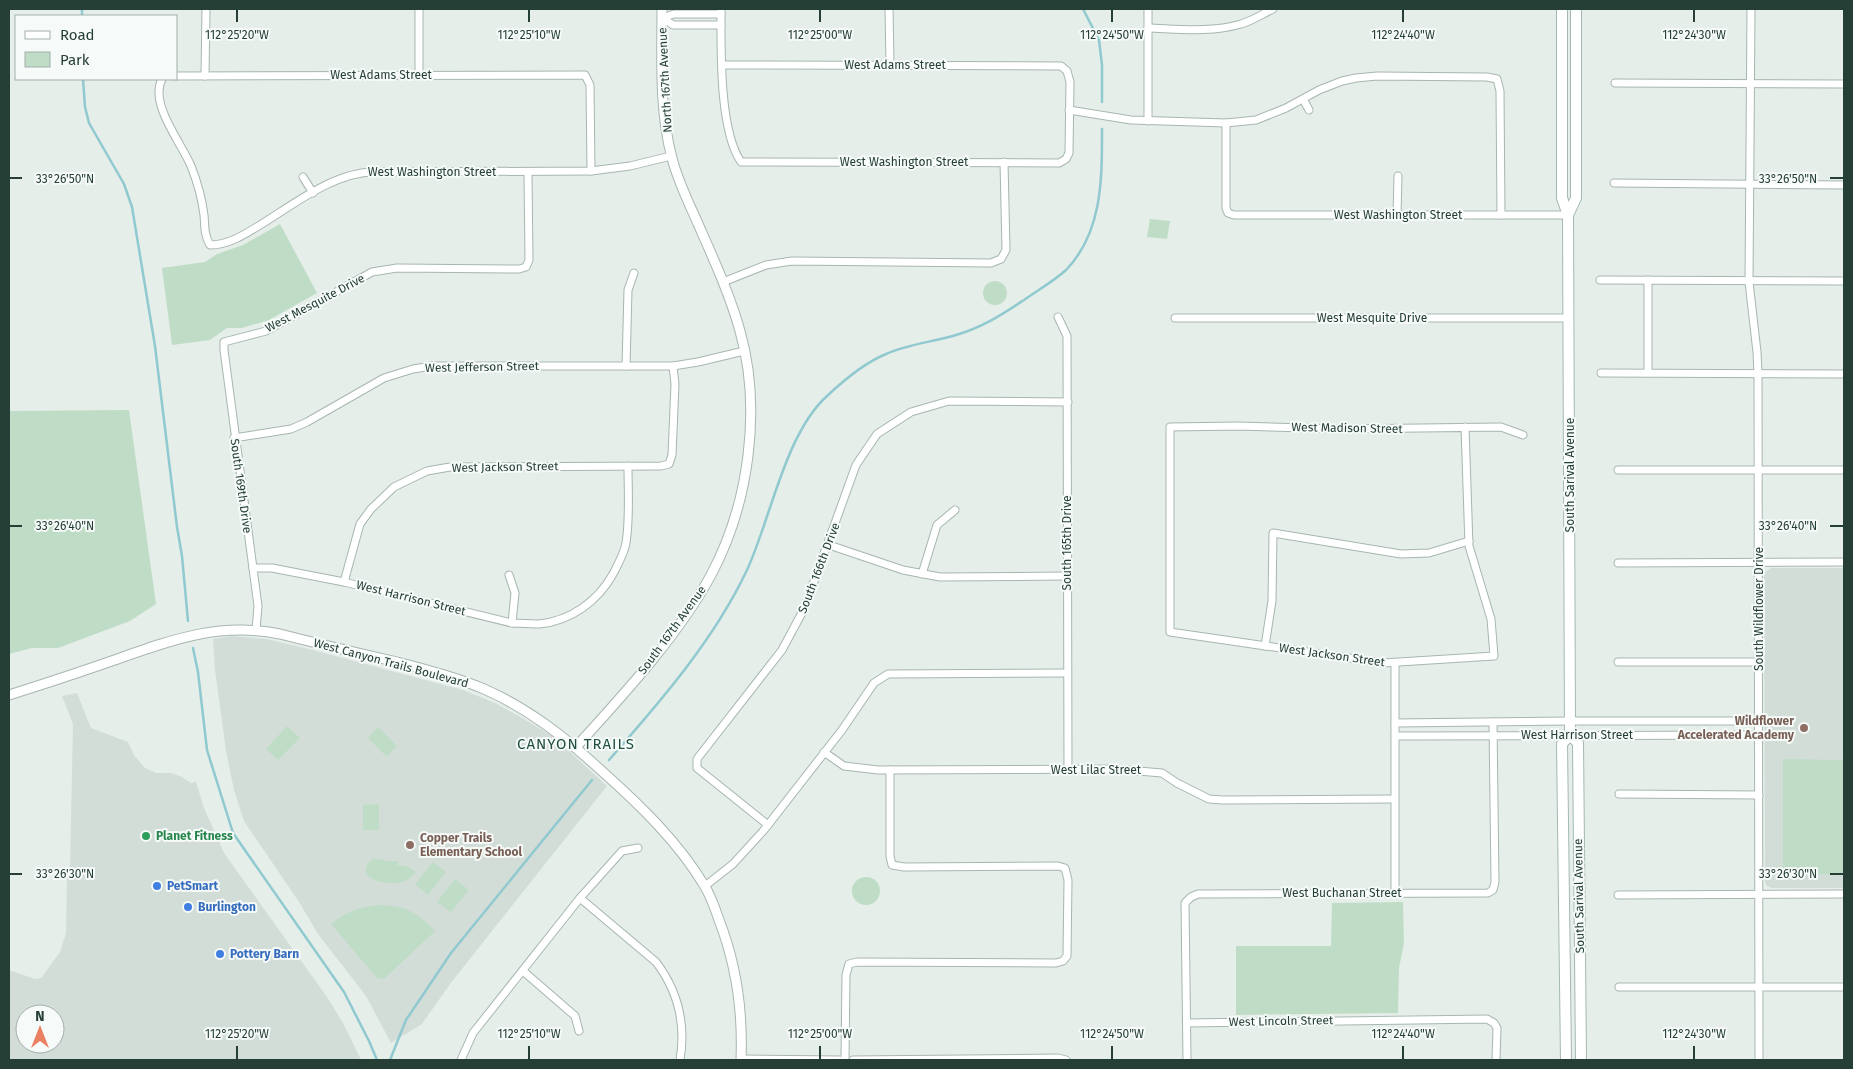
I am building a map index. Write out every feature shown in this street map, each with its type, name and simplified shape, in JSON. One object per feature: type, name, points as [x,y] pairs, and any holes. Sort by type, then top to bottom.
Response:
[{"type":"main road","name":"South Sarival Avenue","points":[[1562,9],[1562,198],[1568,215],[1570,735],[1578,744],[1581,1060]]},
{"type":"main road","name":"South Sarival Avenue","points":[[1568,215],[1576,198],[1576,9]]},
{"type":"main road","name":"South Sarival Avenue","points":[[1566,1060],[1562,744],[1570,735]]},
{"type":"street","points":[[205,76],[206,9]]},
{"type":"street","points":[[419,9],[419,75]]},
{"type":"street","points":[[889,9],[890,65]]},
{"type":"street","points":[[1148,9],[1148,121]]},
{"type":"street","points":[[1148,28],[1208,29],[1229,27],[1255,18],[1273,9]]},
{"type":"street","name":"South Wildflower Drive","points":[[1751,9],[1749,282],[1758,352],[1759,470],[1759,1060]]},
{"type":"street","points":[[662,13],[721,11],[722,65]]},
{"type":"street","points":[[662,13],[673,24],[721,24]]},
{"type":"street","name":"North 167th Avenue","points":[[662,13],[663,95],[666,129],[678,180]]},
{"type":"street","name":"West Adams Street","points":[[722,65],[1060,66],[1067,71],[1070,82],[1069,110]]},
{"type":"street","name":"West Washington Street","points":[[722,65],[723,97],[734,152],[740,162],[1059,163],[1066,159],[1069,153],[1069,110]]},
{"type":"street","name":"West Adams Street","points":[[178,76],[585,76],[590,85],[591,171]]},
{"type":"street","points":[[1069,110],[1148,121],[1226,122],[1256,120],[1334,84],[1356,78],[1377,76],[1487,77],[1497,79],[1500,91],[1501,215]]},
{"type":"street","name":"West Washington Street","points":[[161,80],[158,91],[160,106],[192,168],[204,214],[205,236],[210,245],[219,244],[247,233],[338,179],[367,172],[591,171],[630,166],[671,156]]},
{"type":"street","points":[[1615,83],[1844,84]]},
{"type":"street","points":[[1303,99],[1309,110]]},
{"type":"street","name":"West Washington Street","points":[[1226,122],[1226,208],[1228,214],[1568,215]]},
{"type":"street","points":[[723,282],[766,265],[792,261],[991,262],[1001,259],[1006,250],[1004,162]]},
{"type":"street","name":"West Mesquite Drive","points":[[224,342],[266,331],[372,272],[397,268],[519,269],[526,267],[529,260],[528,172]]},
{"type":"street","points":[[1397,215],[1398,176]]},
{"type":"street","points":[[303,177],[313,194]]},
{"type":"street","name":"South 167th Avenue","points":[[576,747],[670,636],[697,598],[716,565],[734,517],[747,464],[751,410],[750,382],[740,331],[723,282],[678,180]]},
{"type":"street","points":[[1614,183],[1844,185]]},
{"type":"street","points":[[626,366],[628,290],[634,273]]},
{"type":"street","points":[[1600,280],[1844,281]]},
{"type":"street","points":[[1648,280],[1648,373]]},
{"type":"street","name":"South 165th Drive","points":[[1058,317],[1066,336],[1068,402],[1068,770]]},
{"type":"street","name":"West Mesquite Drive","points":[[1175,318],[1569,318]]},
{"type":"street","name":"South 169th Drive","points":[[224,342],[234,438],[258,606],[256,630]]},
{"type":"street","name":"West Jefferson Street","points":[[234,438],[291,429],[307,422],[384,378],[413,369],[432,366],[673,366],[744,351]]},
{"type":"street","name":"West Jackson Street","points":[[344,582],[360,524],[371,509],[394,487],[427,471],[450,467],[661,466],[669,464],[673,446],[675,384],[673,366]]},
{"type":"street","points":[[1601,373],[1844,374]]},
{"type":"street","name":"South 166th Drive","points":[[768,824],[697,768],[697,759],[782,650],[804,609],[829,545],[856,465],[878,434],[911,412],[949,401],[1068,402]]},
{"type":"street","name":"West Madison Street","points":[[1170,632],[1170,428],[1238,426],[1340,430],[1501,427],[1523,435]]},
{"type":"street","points":[[1265,646],[1272,601],[1273,533],[1401,554],[1429,553],[1469,541],[1465,427]]},
{"type":"street","name":"West Harrison Street","points":[[252,568],[272,568],[344,582],[512,623],[539,624],[568,616],[588,604],[599,594],[610,579],[624,553],[627,528],[628,466]]},
{"type":"street","points":[[1618,470],[1844,470]]},
{"type":"street","points":[[922,574],[937,525],[955,510]]},
{"type":"street","name":"West Jackson Street","points":[[1170,632],[1383,663],[1494,656],[1491,620],[1469,541]]},
{"type":"street","points":[[829,545],[903,570],[940,577],[1067,576]]},
{"type":"street","points":[[1618,562],[1844,562]]},
{"type":"street","points":[[509,574],[515,593],[512,623]]},
{"type":"street","name":"West Canyon Trails Boulevard","points":[[9,695],[191,636],[220,630],[256,630],[358,653],[458,679],[484,689],[529,712],[576,747],[660,827],[705,886],[720,922],[733,963],[741,1014],[741,1060]]},
{"type":"street","points":[[1618,662],[1760,662]]},
{"type":"street","points":[[1395,663],[1395,893]]},
{"type":"street","points":[[705,886],[733,864],[768,824],[842,730],[874,683],[888,674],[1067,673]]},
{"type":"street","name":"West Harrison Street","points":[[1395,723],[1760,721]]},
{"type":"street","points":[[1494,722],[1494,736]]},
{"type":"street","name":"West Harrison Street","points":[[1395,736],[1760,735]]},
{"type":"street","name":"West Buchanan Street","points":[[1187,1022],[1185,903],[1191,897],[1198,894],[1488,893],[1494,890],[1494,736]]},
{"type":"street","name":"West Lilac Street","points":[[824,752],[844,766],[890,770],[1115,769],[1162,773],[1177,783],[1209,798],[1223,800],[1394,799]]},
{"type":"street","points":[[845,1060],[846,975],[849,964],[857,962],[1056,964],[1063,961],[1067,956],[1068,880],[1065,868],[1058,866],[904,867],[892,865],[890,856],[890,770]]},
{"type":"street","points":[[1619,794],[1760,795]]},
{"type":"street","points":[[461,1060],[472,1033],[580,898],[622,851],[638,848]]},
{"type":"street","points":[[1618,895],[1844,894]]},
{"type":"street","points":[[580,898],[656,962],[665,974],[674,992],[680,1015],[683,1035],[680,1060]]},
{"type":"street","points":[[523,971],[575,1016],[579,1031]]},
{"type":"street","points":[[1619,987],[1844,987]]},
{"type":"street","name":"West Lincoln Street","points":[[1187,1022],[1487,1019],[1494,1023],[1497,1028],[1496,1060]]},
{"type":"street","points":[[1187,1022],[1187,1060]]},
{"type":"street","points":[[741,1060],[840,1060]]},
{"type":"street","points":[[853,1060],[1066,1060]]},
{"type":"shaded area","name":"Wildflower Accelerated Academy","points":[[1771,568],[1844,568],[1844,888],[1772,888],[1767,886],[1765,882],[1764,573]]},
{"type":"shaded area","name":"Copper Trails Elementary School","points":[[232,636],[266,639],[309,649],[463,690],[495,703],[555,738],[607,786],[450,984],[422,1024],[391,1043],[366,996],[318,934],[299,902],[244,821],[234,790],[226,751],[215,670],[213,639]]},
{"type":"shaded area","points":[[77,693],[91,728],[128,742],[134,755],[145,768],[156,773],[171,773],[191,783],[196,782],[204,808],[224,853],[327,997],[343,1023],[361,1060],[9,1060],[9,970],[35,979],[41,978],[60,952],[66,933],[67,874],[70,870],[73,724],[62,696]]},
{"type":"green space","points":[[1150,219],[1170,221],[1167,239],[1147,237]]},
{"type":"green space","points":[[280,224],[317,293],[269,320],[242,328],[227,328],[210,340],[172,345],[162,268],[205,262],[217,254],[243,245]]},
{"type":"green space","points":[[995,281],[1000,282],[1006,288],[1006,298],[1000,304],[995,305],[990,304],[984,298],[983,293],[984,288],[990,282]]},
{"type":"green space","points":[[129,410],[156,604],[130,621],[58,648],[32,648],[9,654],[9,411]]},
{"type":"green space","points":[[287,726],[300,738],[278,760],[266,749]]},
{"type":"green space","points":[[378,727],[397,746],[387,757],[368,738]]},
{"type":"green space","points":[[1783,759],[1844,760],[1844,874],[1783,874]]},
{"type":"green space","points":[[379,804],[379,830],[363,830],[363,805]]},
{"type":"green space","points":[[372,859],[397,861],[399,862],[397,865],[409,867],[416,872],[401,882],[385,883],[376,881],[366,873],[366,867]]},
{"type":"green space","points":[[433,862],[446,872],[428,895],[415,884]]},
{"type":"green space","points":[[866,877],[876,881],[880,891],[876,901],[866,905],[856,901],[852,891],[856,881]]},
{"type":"green space","points":[[455,879],[469,890],[451,912],[437,902]]},
{"type":"green space","points":[[1403,902],[1404,943],[1399,968],[1398,1013],[1236,1015],[1236,946],[1331,946],[1332,903]]},
{"type":"green space","points":[[378,905],[404,908],[416,914],[435,931],[384,979],[377,978],[331,924],[353,911]]},
{"type":"waterway","points":[[82,9],[82,15]]},
{"type":"waterway","points":[[1083,9],[1099,40],[1102,65],[1102,102]]},
{"type":"waterway","points":[[83,80],[85,107],[89,123],[124,184],[132,207],[155,346],[182,556],[188,621]]},
{"type":"waterway","points":[[609,760],[685,670],[734,596],[756,549],[790,454],[812,412],[840,384],[870,362],[903,348],[966,332],[991,320],[1056,278],[1066,270],[1078,255],[1094,221],[1098,203],[1102,166],[1102,129]]},
{"type":"waterway","points":[[193,648],[198,672],[207,750],[233,833],[344,992],[377,1060]]},
{"type":"waterway","points":[[390,1060],[406,1020],[451,953],[592,780]]},
{"type":"place","name":"Wildflower Accelerated Academy","points":[[1804,728]]},
{"type":"place","name":"Planet Fitness","points":[[146,836]]},
{"type":"place","name":"Copper Trails Elementary School","points":[[410,845]]},
{"type":"place","name":"PetSmart","points":[[157,886]]},
{"type":"place","name":"Burlington","points":[[188,907]]},
{"type":"place","name":"Pottery Barn","points":[[220,954]]},
{"type":"district","name":"CANYON TRAILS","points":[[576,744]]}]
